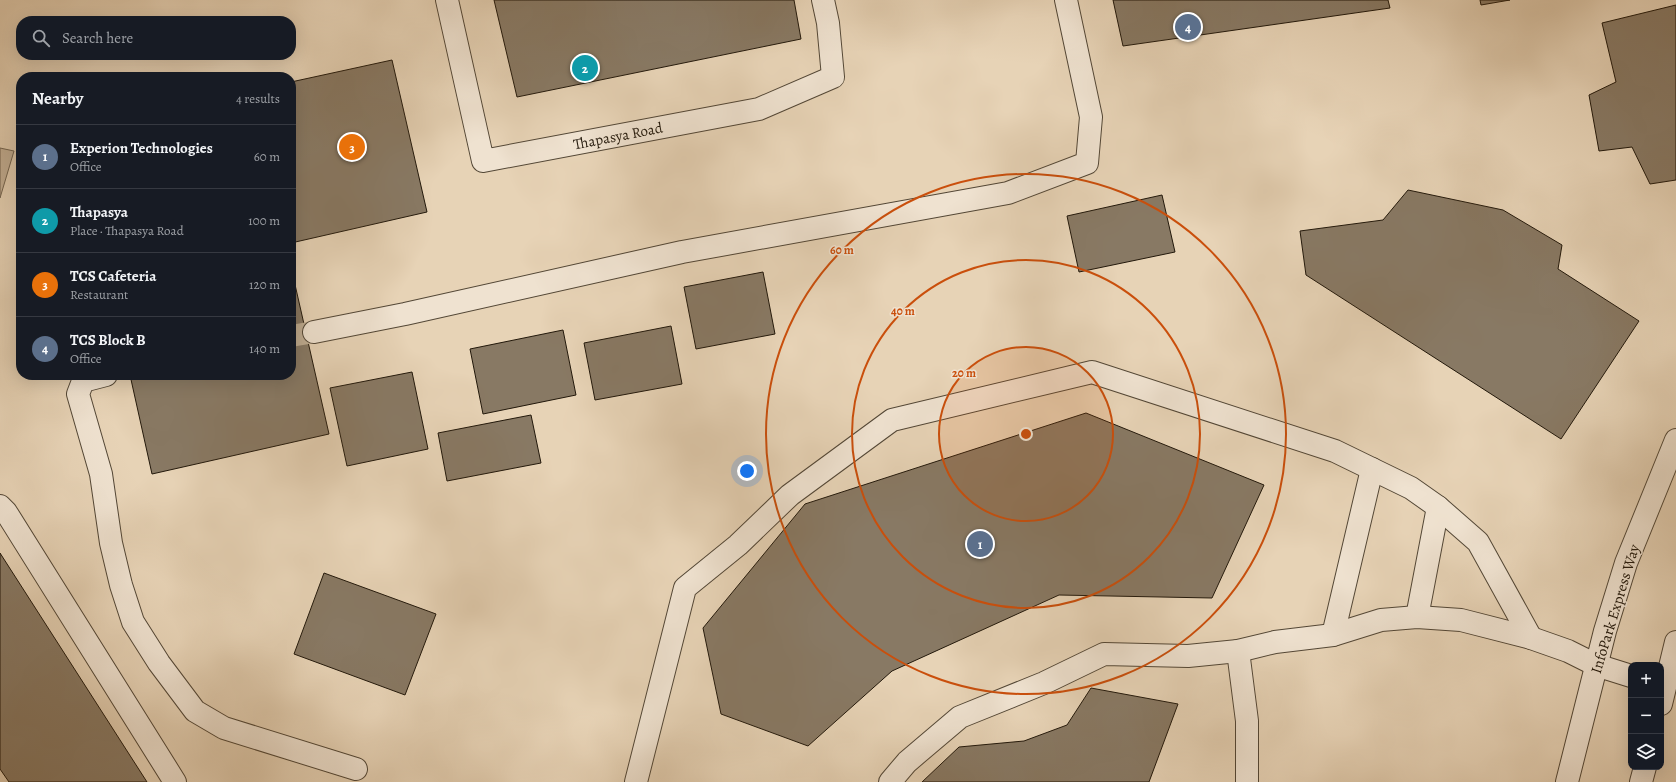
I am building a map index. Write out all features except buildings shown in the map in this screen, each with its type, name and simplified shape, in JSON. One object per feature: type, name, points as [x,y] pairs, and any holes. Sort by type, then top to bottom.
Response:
[{"type":"street","name":"Thapasya Road","points":[[447,0],[483,161],[759,109],[833,77],[828,23],[823,0]]},
{"type":"street","points":[[314,332],[405,314],[682,252],[1008,193],[1087,163],[1090,117],[1066,0]]},
{"type":"street","points":[[636,782],[686,588],[738,544],[790,495],[892,420],[1092,372],[1335,451],[1411,488],[1438,507],[1478,542],[1531,638]]},
{"type":"street","points":[[87,380],[83,381],[78,394],[100,474],[110,543],[120,585],[133,622],[159,663],[195,711],[224,728],[356,769]]},
{"type":"street","name":"InfoPark Express Way","points":[[1567,782],[1596,665],[1626,563],[1676,440]]},
{"type":"street","points":[[1333,635],[1372,469]]},
{"type":"street","points":[[0,506],[6,512],[175,782]]},
{"type":"street","points":[[1417,616],[1438,507]]},
{"type":"street","points":[[890,782],[907,762],[960,717],[1044,683],[1104,654],[1188,656],[1238,651],[1275,642],[1333,635],[1381,620],[1417,616],[1461,620],[1531,638],[1568,651],[1596,665],[1628,675]]},
{"type":"street","points":[[1664,686],[1676,642]]},
{"type":"street","points":[[1238,651],[1247,721],[1247,782]]},
{"type":"street","points":[[1641,782],[1644,770]]},
{"type":"shaded area","points":[[0,148],[14,151],[0,198]]},
{"type":"tunnel","points":[[296,335],[314,332]]},
{"type":"place","name":"TCS Block B","points":[[1188,27]]},
{"type":"place","name":"Thapasya","points":[[585,68]]},
{"type":"place","name":"TCS Cafeteria","points":[[352,147]]},
{"type":"place","name":"Experion Technologies","points":[[980,544]]}]
